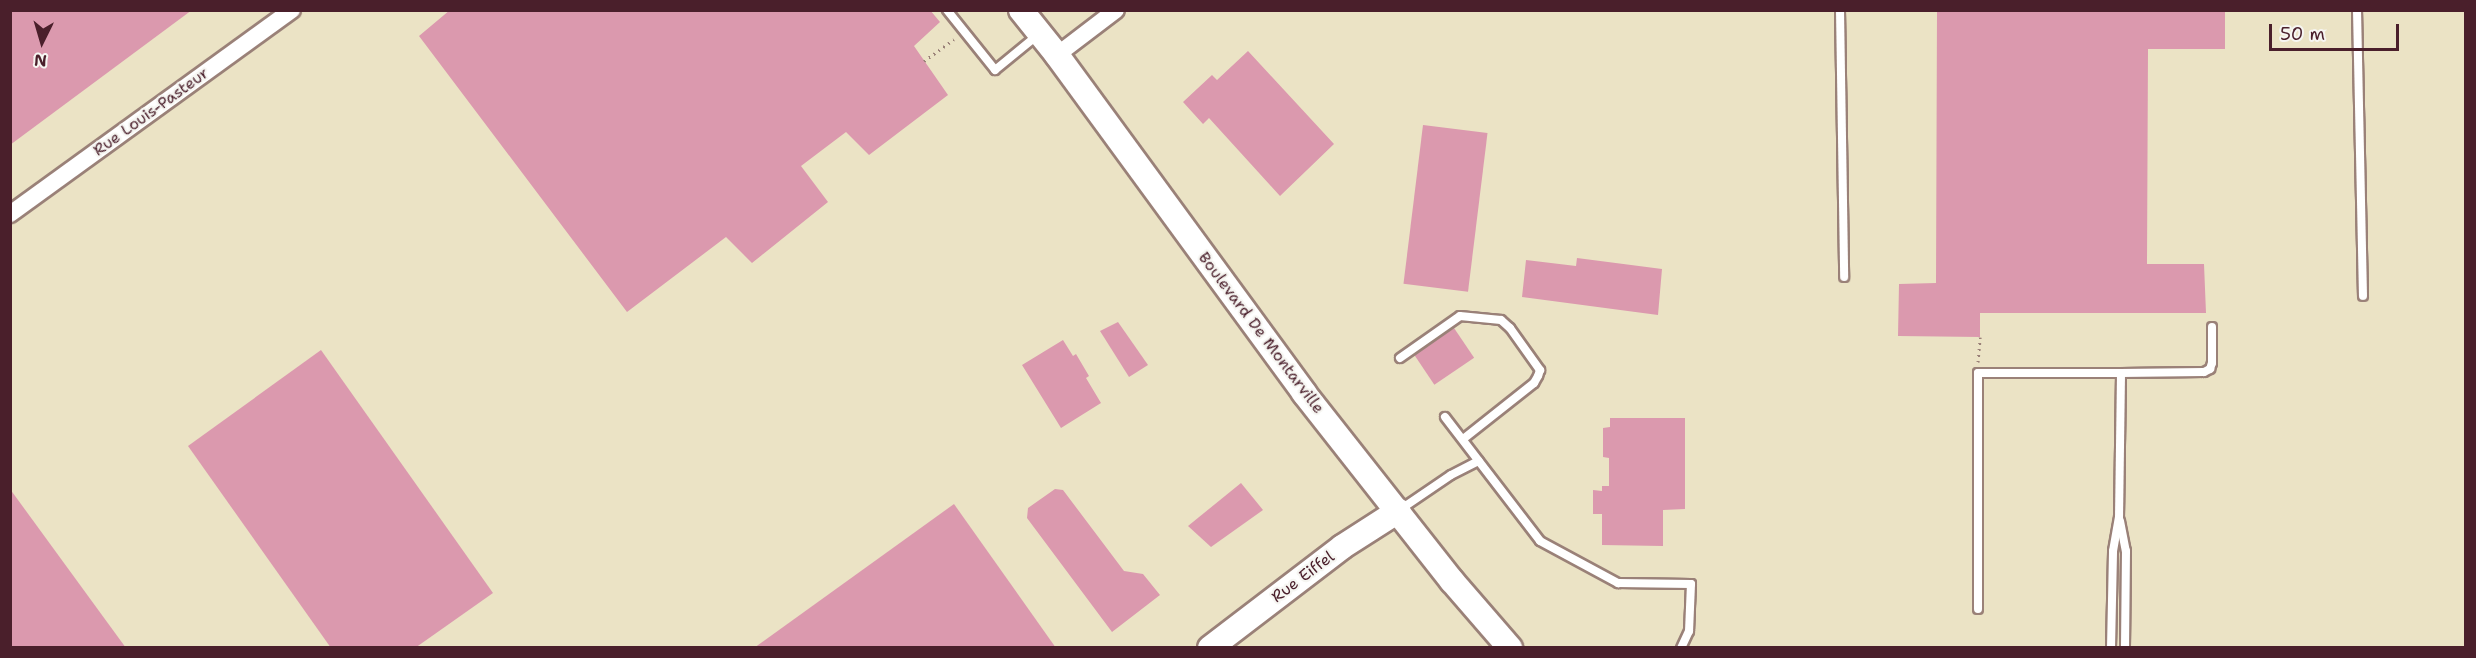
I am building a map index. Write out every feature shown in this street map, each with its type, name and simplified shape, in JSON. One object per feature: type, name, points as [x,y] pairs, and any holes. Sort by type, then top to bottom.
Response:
[{"type":"street","name":"Rue Louis-Pasteur","points":[[10,214],[292,10]]},
{"type":"street","name":"Boulevard De Montarville","points":[[1021,10],[1057,55],[1304,393],[1452,581],[1510,648]]},
{"type":"street","points":[[1057,55],[1116,10]]},
{"type":"street","name":"Rue Eiffel","points":[[1210,648],[1342,548],[1398,511]]},
{"type":"lane","points":[[947,10],[995,70],[1040,34]]},
{"type":"lane","points":[[1840,10],[1844,277]]},
{"type":"lane","points":[[2357,10],[2363,296]]},
{"type":"lane","points":[[1400,358],[1460,316],[1501,320],[1510,328],[1540,370],[1538,376],[1534,382],[1462,439]]},
{"type":"lane","points":[[1978,609],[1978,373],[2204,372],[2210,369],[2212,363],[2212,327]]},
{"type":"lane","points":[[2111,648],[2113,551],[2119,518],[2121,373]]},
{"type":"lane","points":[[1445,417],[1540,542],[1618,584],[1691,584],[1689,632],[1681,648]]},
{"type":"lane","points":[[1398,511],[1451,475],[1479,461]]},
{"type":"lane","points":[[2119,518],[2126,551],[2125,648]]},
{"type":"path","points":[[924,61],[964,31]]},
{"type":"path","points":[[1978,373],[1980,337]]},
{"type":"building","points":[[10,10],[192,10],[10,145]]},
{"type":"building","points":[[450,10],[930,10],[940,22],[914,46],[948,95],[869,155],[846,132],[801,166],[828,202],[752,263],[726,237],[627,312],[419,36]]},
{"type":"building","points":[[1937,10],[2225,10],[2225,49],[2148,49],[2147,264],[2204,264],[2206,313],[1980,313],[1980,337],[1898,336],[1899,284],[1936,283]]},
{"type":"building","points":[[1248,51],[1334,144],[1280,196],[1209,118],[1203,124],[1183,102],[1212,75],[1217,80]]},
{"type":"building","points":[[1423,125],[1488,133],[1468,292],[1404,284]]},
{"type":"building","points":[[1577,258],[1662,269],[1658,315],[1522,297],[1526,260],[1576,266]]},
{"type":"building","points":[[1118,322],[1148,365],[1129,377],[1100,331]]},
{"type":"building","points":[[1454,328],[1474,358],[1434,385],[1414,355]]},
{"type":"building","points":[[1063,340],[1073,356],[1076,354],[1089,376],[1086,378],[1101,403],[1061,428],[1022,365]]},
{"type":"building","points":[[321,350],[493,593],[415,648],[331,648],[188,446]]},
{"type":"building","points":[[1610,418],[1685,418],[1685,509],[1663,510],[1663,546],[1602,545],[1602,514],[1593,514],[1593,490],[1602,491],[1602,486],[1609,486],[1609,458],[1603,457],[1603,428],[1610,427]]},
{"type":"building","points":[[1241,483],[1263,510],[1211,547],[1188,526]]},
{"type":"building","points":[[10,489],[126,648],[10,648]]},
{"type":"building","points":[[1055,489],[1063,490],[1124,571],[1143,574],[1160,595],[1112,632],[1027,518],[1028,508]]},
{"type":"building","points":[[954,504],[1056,648],[754,648]]}]
